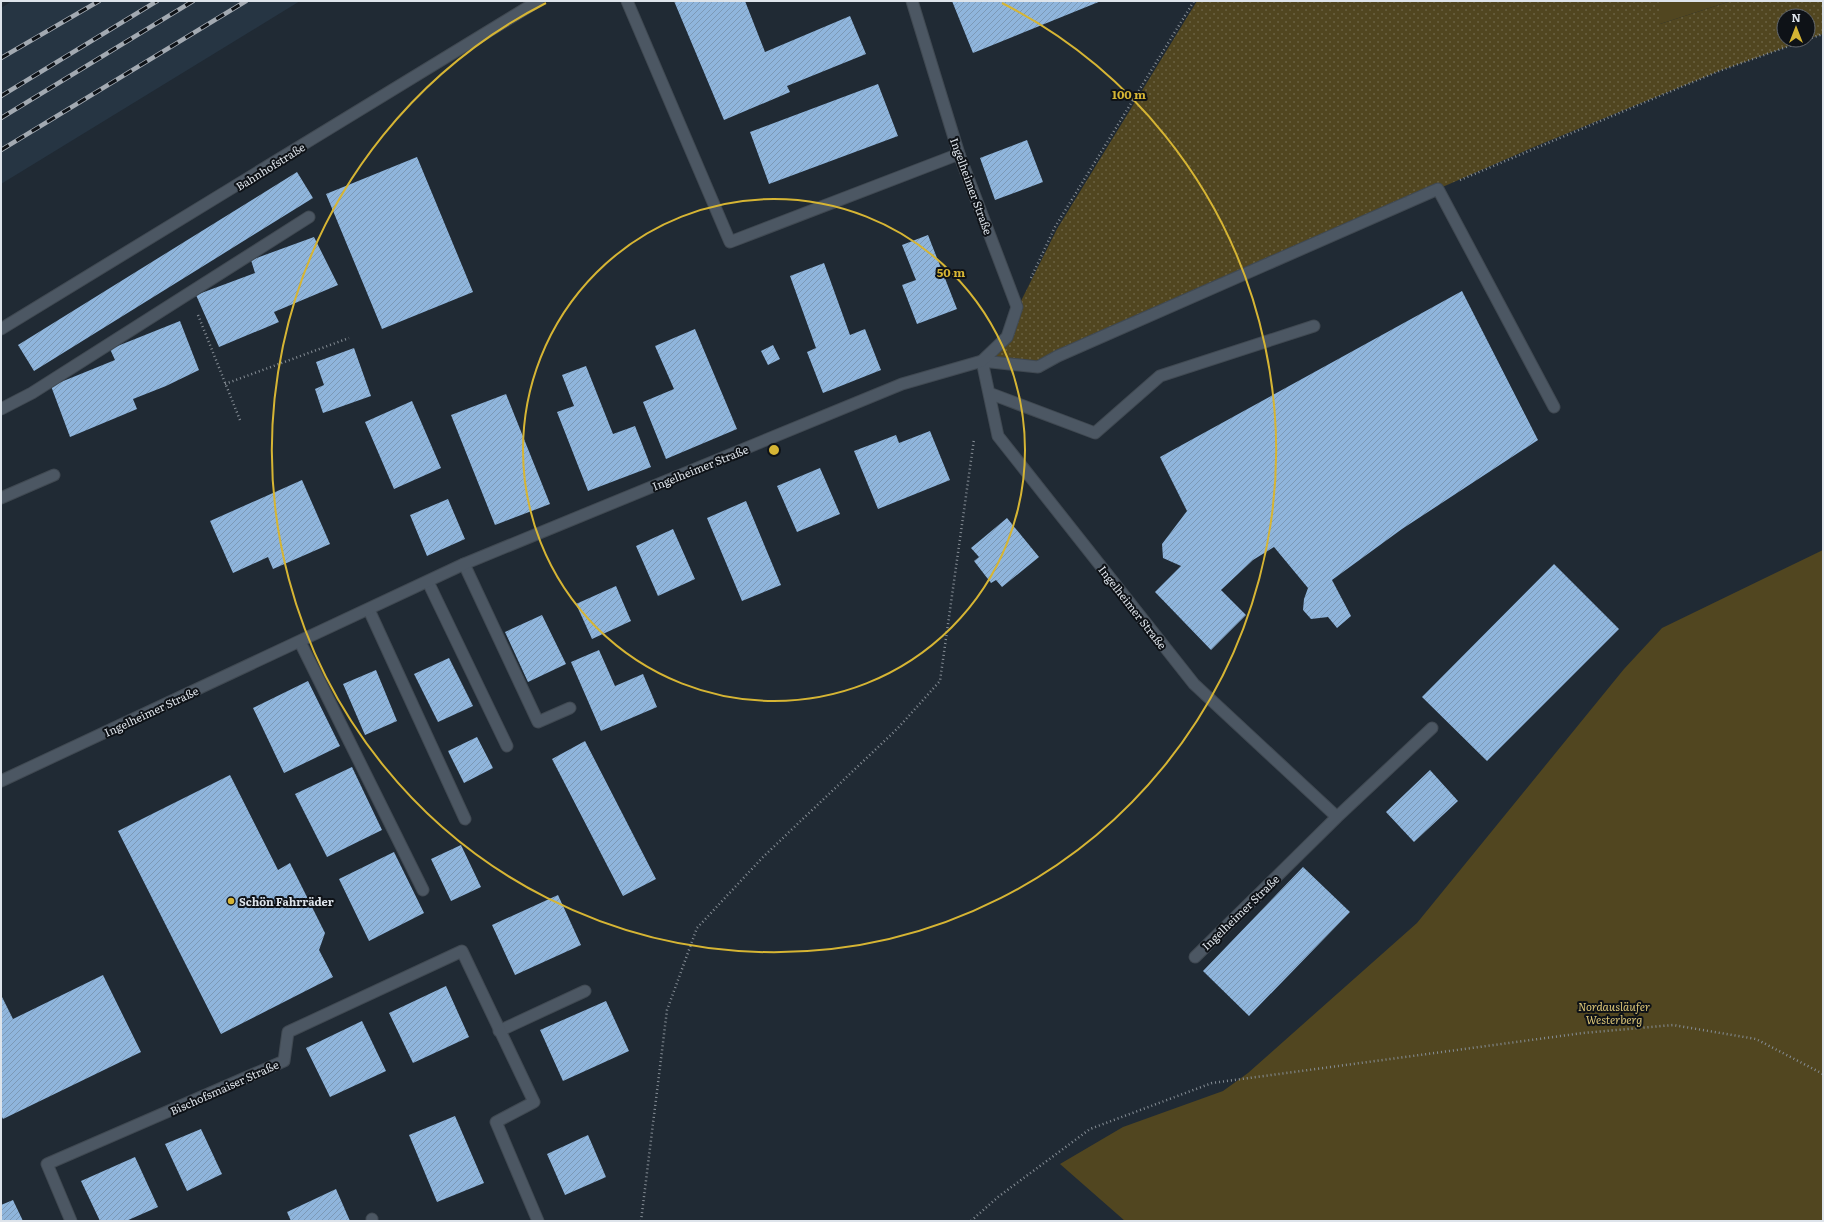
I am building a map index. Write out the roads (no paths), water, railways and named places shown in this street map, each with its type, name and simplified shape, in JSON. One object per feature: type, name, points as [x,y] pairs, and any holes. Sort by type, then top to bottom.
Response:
[{"type":"street","name":"Bahnhofstraße","points":[[1,329],[538,1]]},
{"type":"street","points":[[627,1],[730,242],[959,154]]},
{"type":"street","name":"Ingelheimer Straße","points":[[1,781],[369,610],[464,564],[902,384],[982,361],[1007,337],[1017,307],[959,154],[912,1]]},
{"type":"street","points":[[982,361],[1038,367],[1058,356],[1438,190],[1554,406]]},
{"type":"street","points":[[1,409],[32,393],[309,217]]},
{"type":"street","points":[[989,393],[1095,433],[1160,376],[1314,326]]},
{"type":"street","name":"Ingelheimer Straße","points":[[982,361],[998,436],[1194,684],[1337,817]]},
{"type":"street","points":[[1,498],[54,475]]},
{"type":"street","points":[[464,564],[538,722],[570,708]]},
{"type":"street","points":[[428,582],[507,746]]},
{"type":"street","points":[[369,610],[465,819]]},
{"type":"street","points":[[300,642],[423,890]]},
{"type":"street","name":"Ingelheimer Straße","points":[[1195,957],[1337,817],[1432,728]]},
{"type":"street","name":"Bischofsmaiser Straße","points":[[71,1221],[47,1164],[284,1061],[288,1032],[462,951],[534,1102],[496,1122],[538,1221]]},
{"type":"street","points":[[499,1031],[585,991]]},
{"type":"railway","points":[[1,58],[99,1]]},
{"type":"railway","points":[[1,96],[157,1]]},
{"type":"railway","points":[[1,118],[193,1]]},
{"type":"railway","points":[[1,150],[246,1]]},
{"type":"place","name":"Schön Fahrräder","points":[[231,901]]},
{"type":"park label","name":"Nordausläufer Westerberg","points":[[1614,1012]]}]
